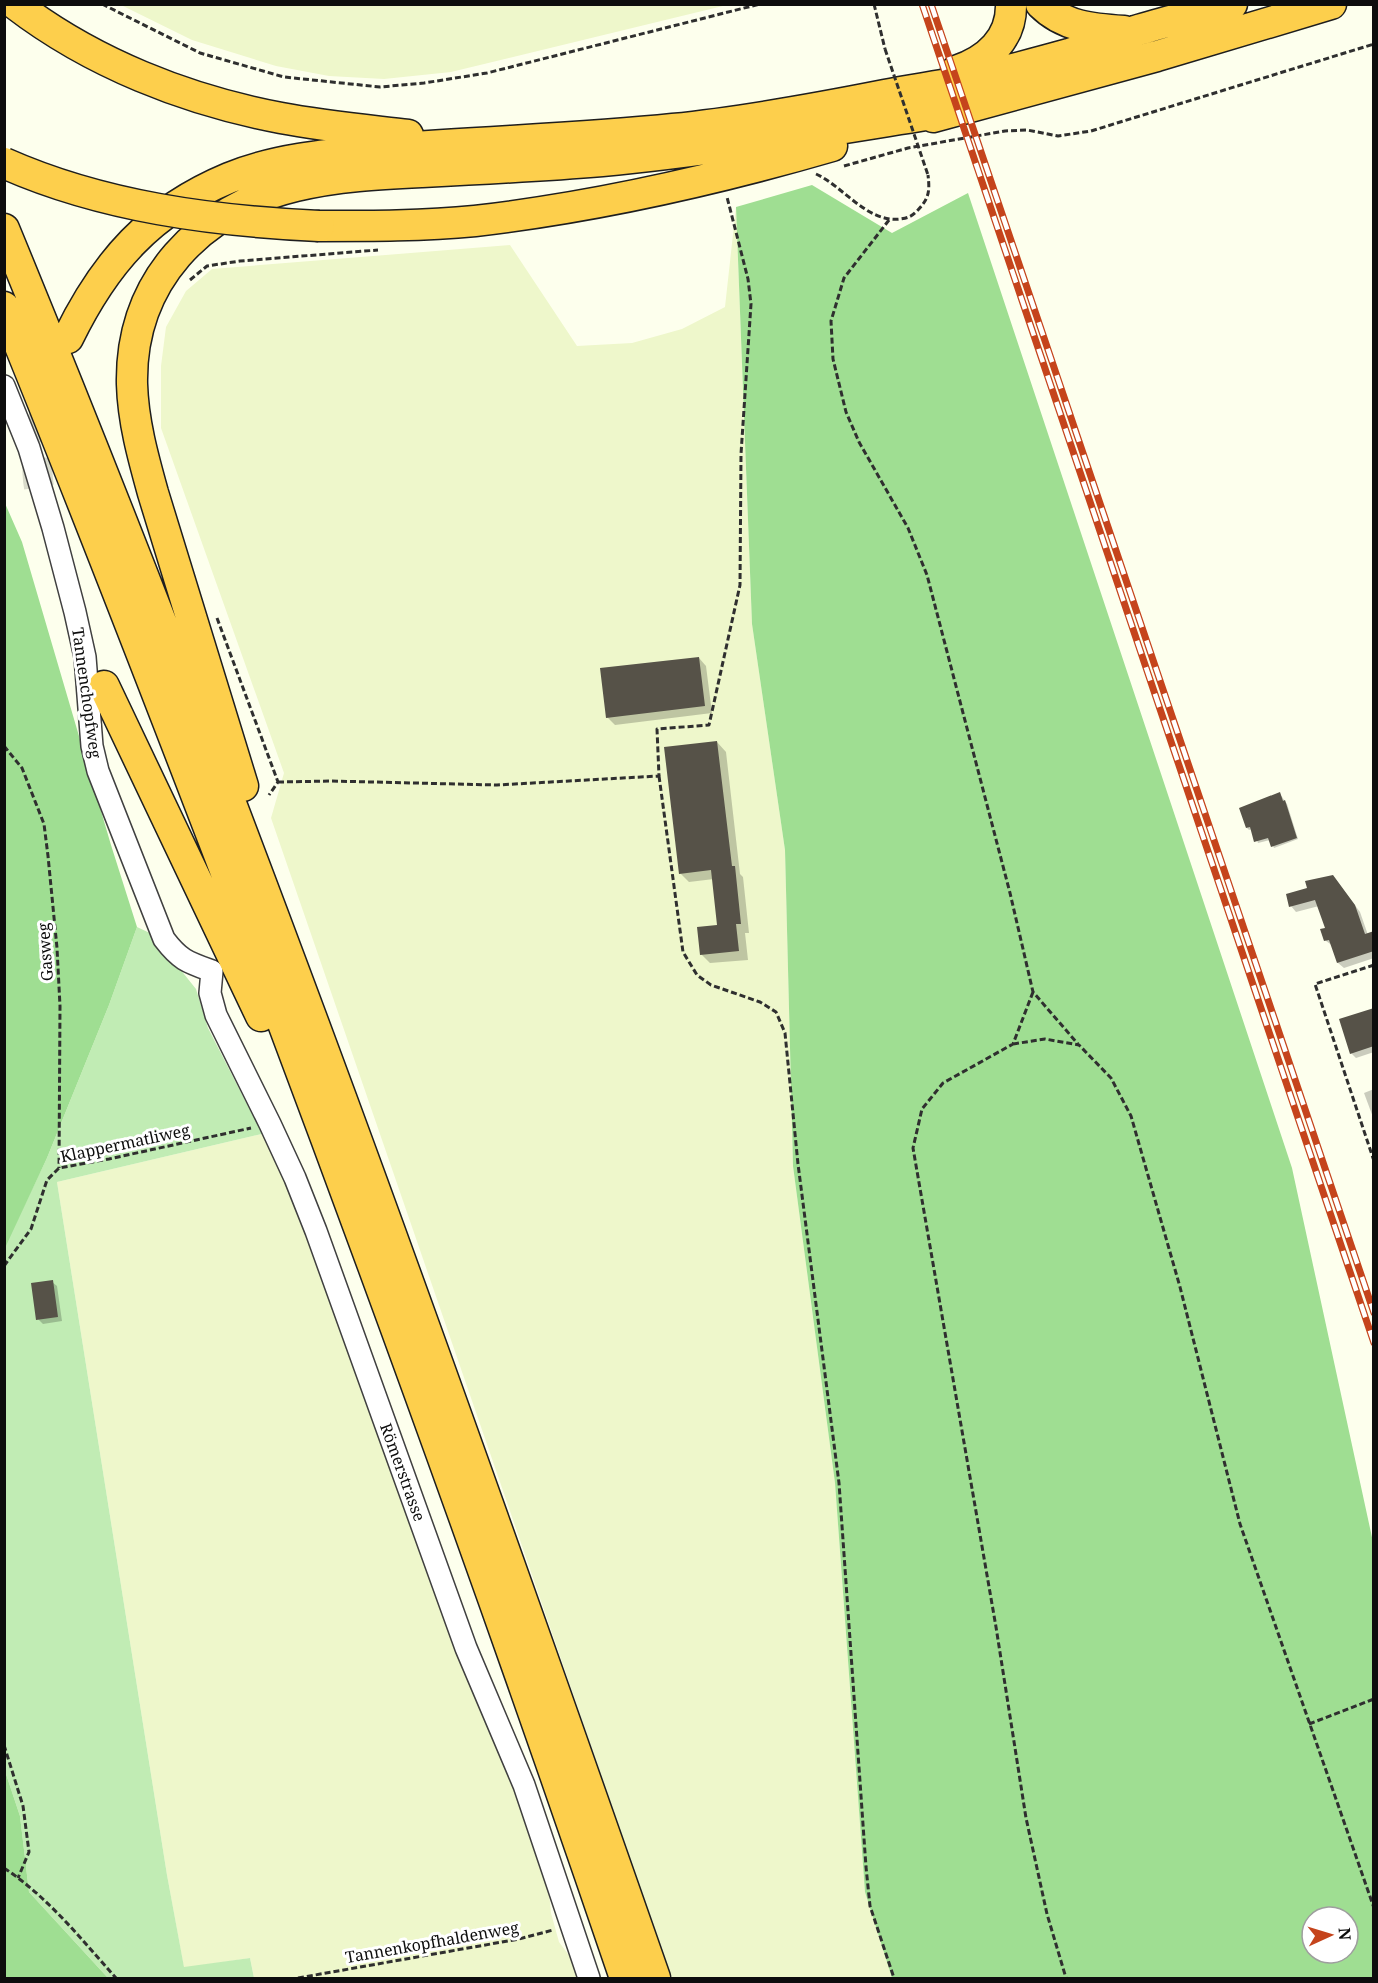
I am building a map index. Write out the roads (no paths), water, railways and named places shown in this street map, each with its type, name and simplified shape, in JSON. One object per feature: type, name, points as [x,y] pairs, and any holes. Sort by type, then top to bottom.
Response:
[{"type":"highway","points":[[15,4],[51,29],[94,54],[156,82],[217,103],[308,122],[470,142]]},
{"type":"highway","points":[[885,94],[961,69],[988,54],[1006,33],[1011,4]]},
{"type":"highway","points":[[1041,4],[1055,16],[1076,26],[1133,31]]},
{"type":"highway","points":[[68,338],[94,289],[125,249],[159,217],[212,185],[261,167],[308,157],[470,142],[544,140],[684,128],[804,111],[885,94],[960,82],[1071,53],[1133,31],[1232,4]]},
{"type":"highway","points":[[4,163],[73,188],[144,206],[221,219],[319,226],[473,221],[597,202],[767,165],[1331,4]]},
{"type":"highway","points":[[313,1022],[217,698],[153,493],[136,425],[132,382],[136,336],[146,305],[164,272],[187,243],[222,215],[274,192],[316,182],[386,174],[600,161],[676,153],[742,145],[952,111]]},
{"type":"highway","points":[[4,229],[138,562],[313,1022],[448,1389],[655,1978]]},
{"type":"highway","points":[[4,307],[193,786],[338,1171],[458,1499],[626,1978]]},
{"type":"highway","points":[[104,686],[264,1023],[338,1171]]},
{"type":"street","name":"Tannenchopfweg","points":[[4,386],[29,448],[75,612],[85,657],[92,746],[98,771],[164,939],[180,958],[212,970]]},
{"type":"street","name":"Römerstrasse","points":[[212,970],[210,993],[216,1015],[295,1178],[466,1648],[524,1785],[589,1978]]},
{"type":"tunnel","points":[[39,487],[38,453],[48,398]]},
{"type":"railway","points":[[922,4],[1374,1343]]},
{"type":"railway","points":[[931,4],[1374,1313]]}]
